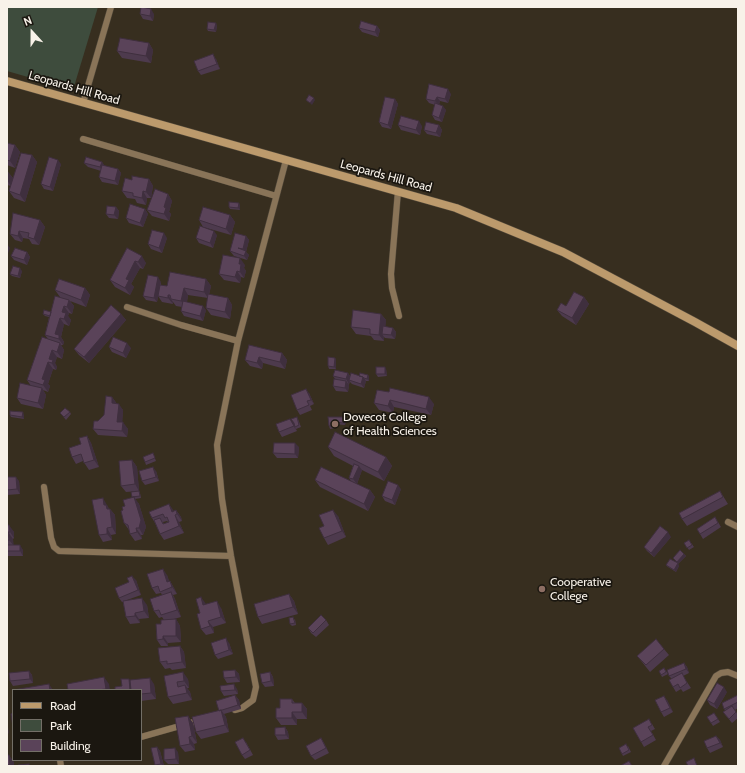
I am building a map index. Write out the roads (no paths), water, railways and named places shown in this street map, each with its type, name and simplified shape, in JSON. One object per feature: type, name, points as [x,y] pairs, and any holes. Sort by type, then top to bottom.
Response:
[{"type":"main road","name":"Leopards Hill Road","points":[[7,81],[456,208],[563,252],[738,346]]},
{"type":"street","points":[[83,102],[111,7]]},
{"type":"street","points":[[83,139],[276,196]]},
{"type":"street","points":[[228,712],[242,708],[253,700],[256,687],[231,556],[222,499],[217,445],[238,341],[286,160]]},
{"type":"street","points":[[398,191],[391,274],[392,288],[398,316]]},
{"type":"street","points":[[127,307],[181,325],[238,341]]},
{"type":"street","points":[[44,487],[51,538],[54,546],[59,551],[231,556]]},
{"type":"street","points":[[728,522],[738,527]]},
{"type":"street","points":[[664,766],[716,676],[721,673],[728,672],[738,676]]},
{"type":"street","points":[[142,737],[206,718]]},
{"type":"place","name":"Dovecot College of Health Sciences","points":[[335,424]]},
{"type":"place","name":"Cooperative College","points":[[542,589]]}]
